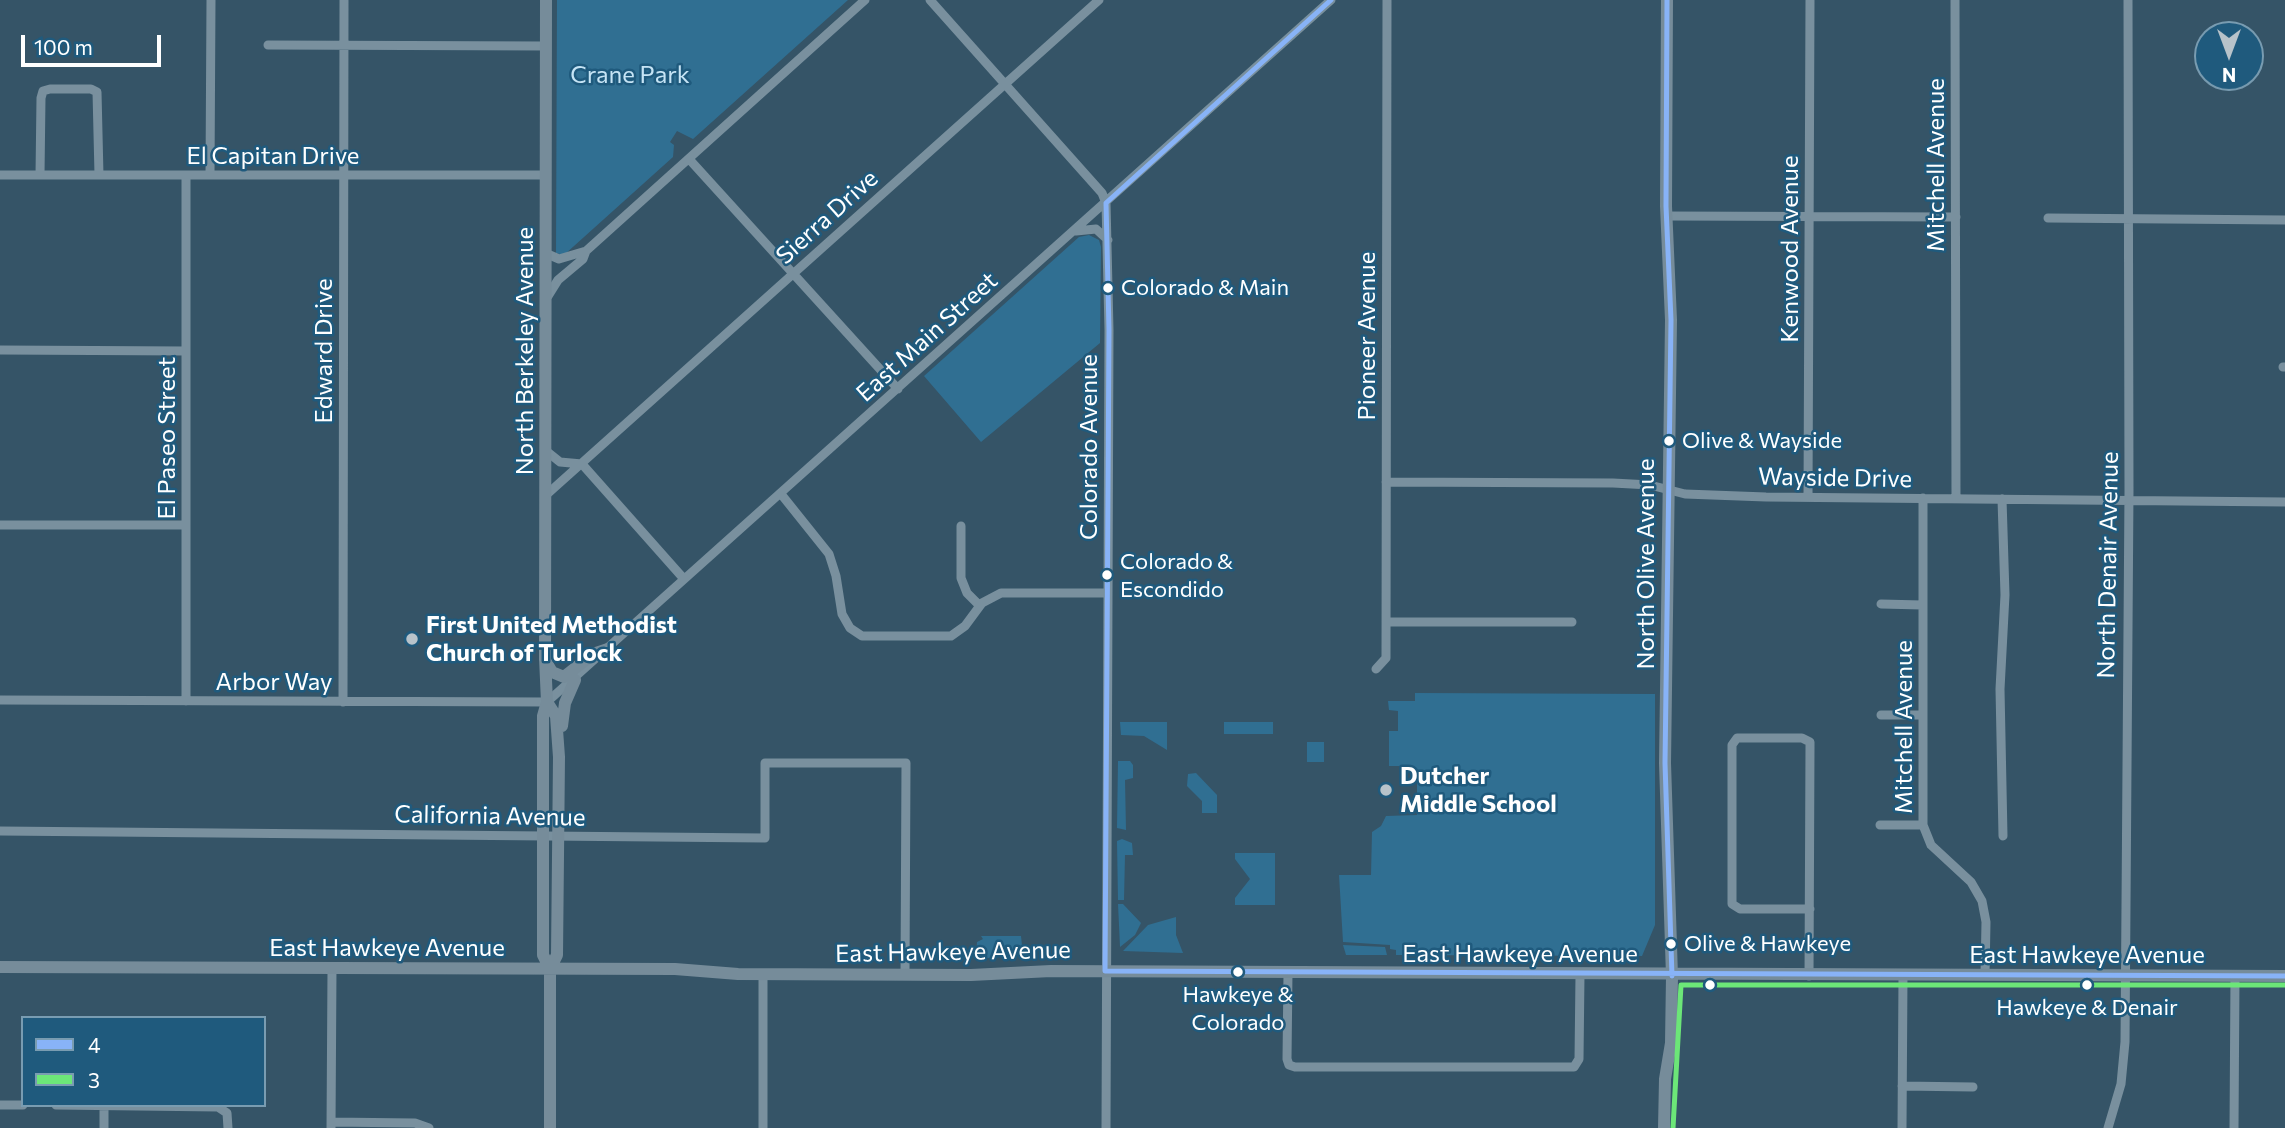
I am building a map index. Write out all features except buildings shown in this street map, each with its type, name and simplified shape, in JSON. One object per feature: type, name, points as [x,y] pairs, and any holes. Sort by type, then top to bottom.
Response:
[{"type":"street","points":[[210,175],[211,0]]},
{"type":"street","name":"Edward Drive","points":[[343,702],[344,0]]},
{"type":"street","name":"North Berkeley Avenue","points":[[546,0],[547,702],[543,716],[543,955],[550,969]]},
{"type":"street","points":[[545,253],[559,259],[586,251],[865,0]]},
{"type":"street","points":[[930,0],[1102,193],[1106,202]]},
{"type":"street","name":"Sierra Drive","points":[[545,496],[1099,0]]},
{"type":"street","name":"East Main Street","points":[[547,702],[575,680],[684,579],[1331,0]]},
{"type":"street","name":"Pioneer Avenue","points":[[1376,669],[1385,658],[1386,622],[1387,0]]},
{"type":"street","name":"North Olive Avenue","points":[[1664,1128],[1665,1079],[1671,1043],[1672,976],[1665,763],[1666,490],[1671,320],[1667,216],[1667,0]]},
{"type":"street","name":"Kenwood Avenue","points":[[1808,498],[1810,0]]},
{"type":"street","name":"Mitchell Avenue","points":[[1955,0],[1956,499]]},
{"type":"street","name":"North Denair Avenue","points":[[2108,1128],[2124,1063],[2129,500],[2128,0]]},
{"type":"street","points":[[268,46],[546,46]]},
{"type":"street","points":[[40,175],[41,98],[43,91],[50,89],[90,89],[99,96],[99,175]]},
{"type":"street","points":[[689,159],[898,389]]},
{"type":"street","name":"El Capitan Drive","points":[[0,175],[546,175]]},
{"type":"street","name":"El Paseo Street","points":[[186,175],[186,701]]},
{"type":"street","name":"Colorado Avenue","points":[[1106,202],[1106,1128]]},
{"type":"street","points":[[1667,216],[1956,217]]},
{"type":"street","points":[[2048,218],[2285,220]]},
{"type":"street","points":[[1072,233],[1093,229],[1101,232],[1108,240]]},
{"type":"street","points":[[545,302],[558,280],[583,259],[586,251]]},
{"type":"street","points":[[0,350],[186,351]]},
{"type":"street","points":[[545,450],[560,462],[582,464],[684,579]]},
{"type":"street","name":"Wayside Drive","points":[[1386,482],[1596,482],[1647,485],[1690,494],[1808,498],[2285,502]]},
{"type":"street","points":[[780,494],[829,554],[842,614],[859,635],[947,638],[962,630],[979,605],[997,594],[1108,593]]},
{"type":"street","name":"Mitchell Avenue","points":[[1923,498],[1923,825],[1931,845],[1971,882],[1982,901],[1986,922],[1985,975]]},
{"type":"street","points":[[2002,499],[2005,594],[2000,689],[2003,836]]},
{"type":"street","points":[[0,525],[186,526]]},
{"type":"street","points":[[961,526],[961,578],[967,593],[979,605]]},
{"type":"street","points":[[1881,604],[1922,605]]},
{"type":"street","points":[[1386,622],[1572,622]]},
{"type":"street","points":[[545,658],[552,673],[564,677],[593,654],[608,649]]},
{"type":"street","points":[[558,757],[563,711],[575,680]]},
{"type":"street","name":"Arbor Way","points":[[0,700],[547,702]]},
{"type":"street","name":"North Berkeley Avenue","points":[[547,702],[556,716],[558,757],[557,955],[550,969],[550,1128]]},
{"type":"street","points":[[1881,715],[1922,715]]},
{"type":"street","points":[[1809,976],[1810,909],[1808,740],[1802,737],[1735,740],[1731,900],[1734,907],[1810,909]]},
{"type":"street","name":"California Avenue","points":[[0,831],[765,838],[765,763],[905,764],[905,975]]},
{"type":"street","points":[[1880,825],[1923,825]]},
{"type":"street","name":"East Hawkeye Avenue","points":[[0,967],[675,969],[763,974],[905,975],[1105,971],[1672,976],[2285,976]]},
{"type":"street","points":[[332,969],[331,1125],[415,1123],[429,1128]]},
{"type":"street","points":[[1288,973],[1287,1059],[1289,1065],[1295,1067],[1574,1067],[1579,1059],[1580,975]]},
{"type":"street","points":[[763,974],[763,1128]]},
{"type":"street","points":[[1902,1128],[1903,976]]},
{"type":"street","points":[[2234,1128],[2235,976]]},
{"type":"street","points":[[1902,1086],[1973,1087]]},
{"type":"street","points":[[0,1105],[21,1105]]},
{"type":"street","points":[[104,1107],[104,1128]]},
{"type":"street","points":[[218,1107],[227,1113],[228,1128]]},
{"type":"green space","name":"Crane Park","points":[[557,0],[848,0],[693,139],[677,131],[670,142],[674,145],[673,157],[564,255],[556,253]]},
{"type":"green space","points":[[1089,235],[1099,240],[1101,247],[1100,343],[981,442],[924,376],[1079,237]]},
{"type":"green space","points":[[1415,693],[1655,694],[1655,925],[1642,956],[1396,955],[1396,950],[1390,949],[1390,945],[1343,942],[1339,875],[1371,875],[1372,832],[1381,826],[1386,816],[1417,815],[1417,770],[1411,770],[1411,766],[1389,766],[1389,731],[1398,731],[1398,711],[1389,710],[1388,701],[1415,701]]},
{"type":"green space","points":[[1120,722],[1167,722],[1167,750],[1144,736],[1121,735]]},
{"type":"green space","points":[[1224,722],[1273,722],[1273,734],[1224,734]]},
{"type":"green space","points":[[1307,742],[1324,742],[1324,762],[1307,762]]},
{"type":"green space","points":[[1118,761],[1130,761],[1133,765],[1133,778],[1125,780],[1126,830],[1117,828]]},
{"type":"green space","points":[[1196,773],[1217,795],[1217,813],[1202,813],[1202,801],[1187,786],[1188,774]]},
{"type":"green space","points":[[1122,839],[1132,843],[1133,855],[1125,855],[1124,900],[1118,900],[1117,841]]},
{"type":"green space","points":[[1235,853],[1275,853],[1275,905],[1235,905],[1235,898],[1250,879],[1235,859]]},
{"type":"green space","points":[[1118,904],[1123,904],[1141,923],[1135,935],[1120,947]]},
{"type":"green space","points":[[1176,917],[1176,935],[1183,953],[1123,951],[1148,925]]},
{"type":"green space","points":[[981,936],[1021,936],[1023,955],[976,959],[977,942],[983,939]]},
{"type":"green space","points":[[1343,945],[1385,947],[1387,955],[1346,955]]},
{"type":"transit line","name":"4","points":[[1331,0],[1106,203],[1109,330],[1105,971],[2285,976]]},
{"type":"transit line","name":"4","points":[[1667,0],[1666,206],[1671,320],[1665,763],[1672,976]]},
{"type":"transit line","name":"3","points":[[1673,1128],[1681,985],[2285,985]]},
{"type":"place","name":"Colorado & Main","points":[[1108,288]]},
{"type":"place","name":"Olive & Wayside","points":[[1669,441]]},
{"type":"place","name":"Colorado & Escondido","points":[[1107,575]]},
{"type":"place","name":"First United Methodist Church of Turlock","points":[[412,639]]},
{"type":"place","name":"Dutcher Middle School","points":[[1386,790]]},
{"type":"place","name":"Olive & Hawkeye","points":[[1671,944]]},
{"type":"place","name":"Hawkeye & Colorado","points":[[1238,972]]},
{"type":"place","name":"Hawkeye & Denair","points":[[2087,985]]}]
